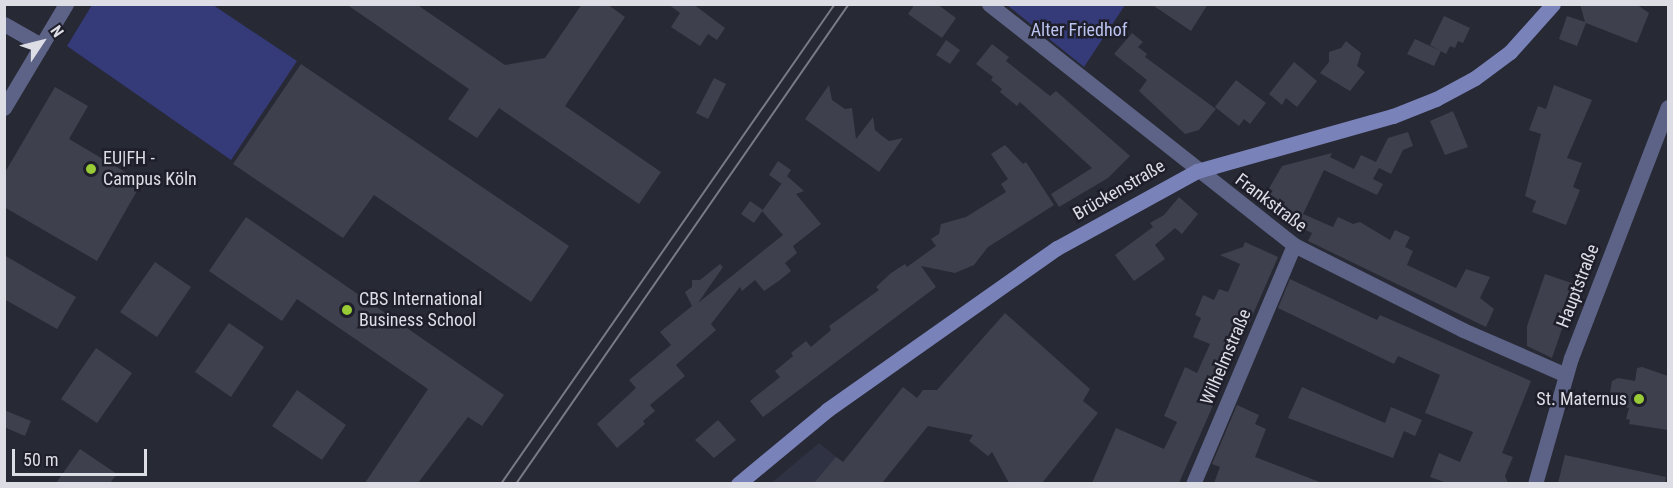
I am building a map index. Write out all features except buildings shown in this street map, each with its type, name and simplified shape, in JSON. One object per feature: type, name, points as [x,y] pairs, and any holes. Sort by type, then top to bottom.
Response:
[{"type":"main road","name":"Brückenstraße","points":[[738,483],[827,410],[1034,262],[1197,171],[1382,119],[1436,99],[1475,78],[1510,52],[1553,4]]},
{"type":"street","points":[[4,108],[66,4]]},
{"type":"street","name":"Frankstraße","points":[[989,4],[1197,171],[1294,245],[1463,330],[1566,375]]},
{"type":"street","points":[[4,24],[40,45]]},
{"type":"street","name":"Hauptstraße","points":[[1535,483],[1566,375],[1668,106]]},
{"type":"street","name":"Wilhelmstraße","points":[[1193,483],[1294,245]]},
{"type":"shaded area","points":[[819,443],[869,483],[770,484]]},
{"type":"green space","points":[[92,5],[213,5],[297,61],[231,160],[67,46]]},
{"type":"green space","name":"Alter Friedhof","points":[[1007,5],[1125,5],[1084,67]]},
{"type":"tram line","points":[[501,484],[835,4]]},
{"type":"tram line","points":[[516,484],[849,4]]},
{"type":"place","name":"EU|FH - Campus Köln","points":[[91,169]]},
{"type":"place","name":"CBS International Business School","points":[[347,310]]},
{"type":"place","name":"St. Maternus","points":[[1639,399]]}]
